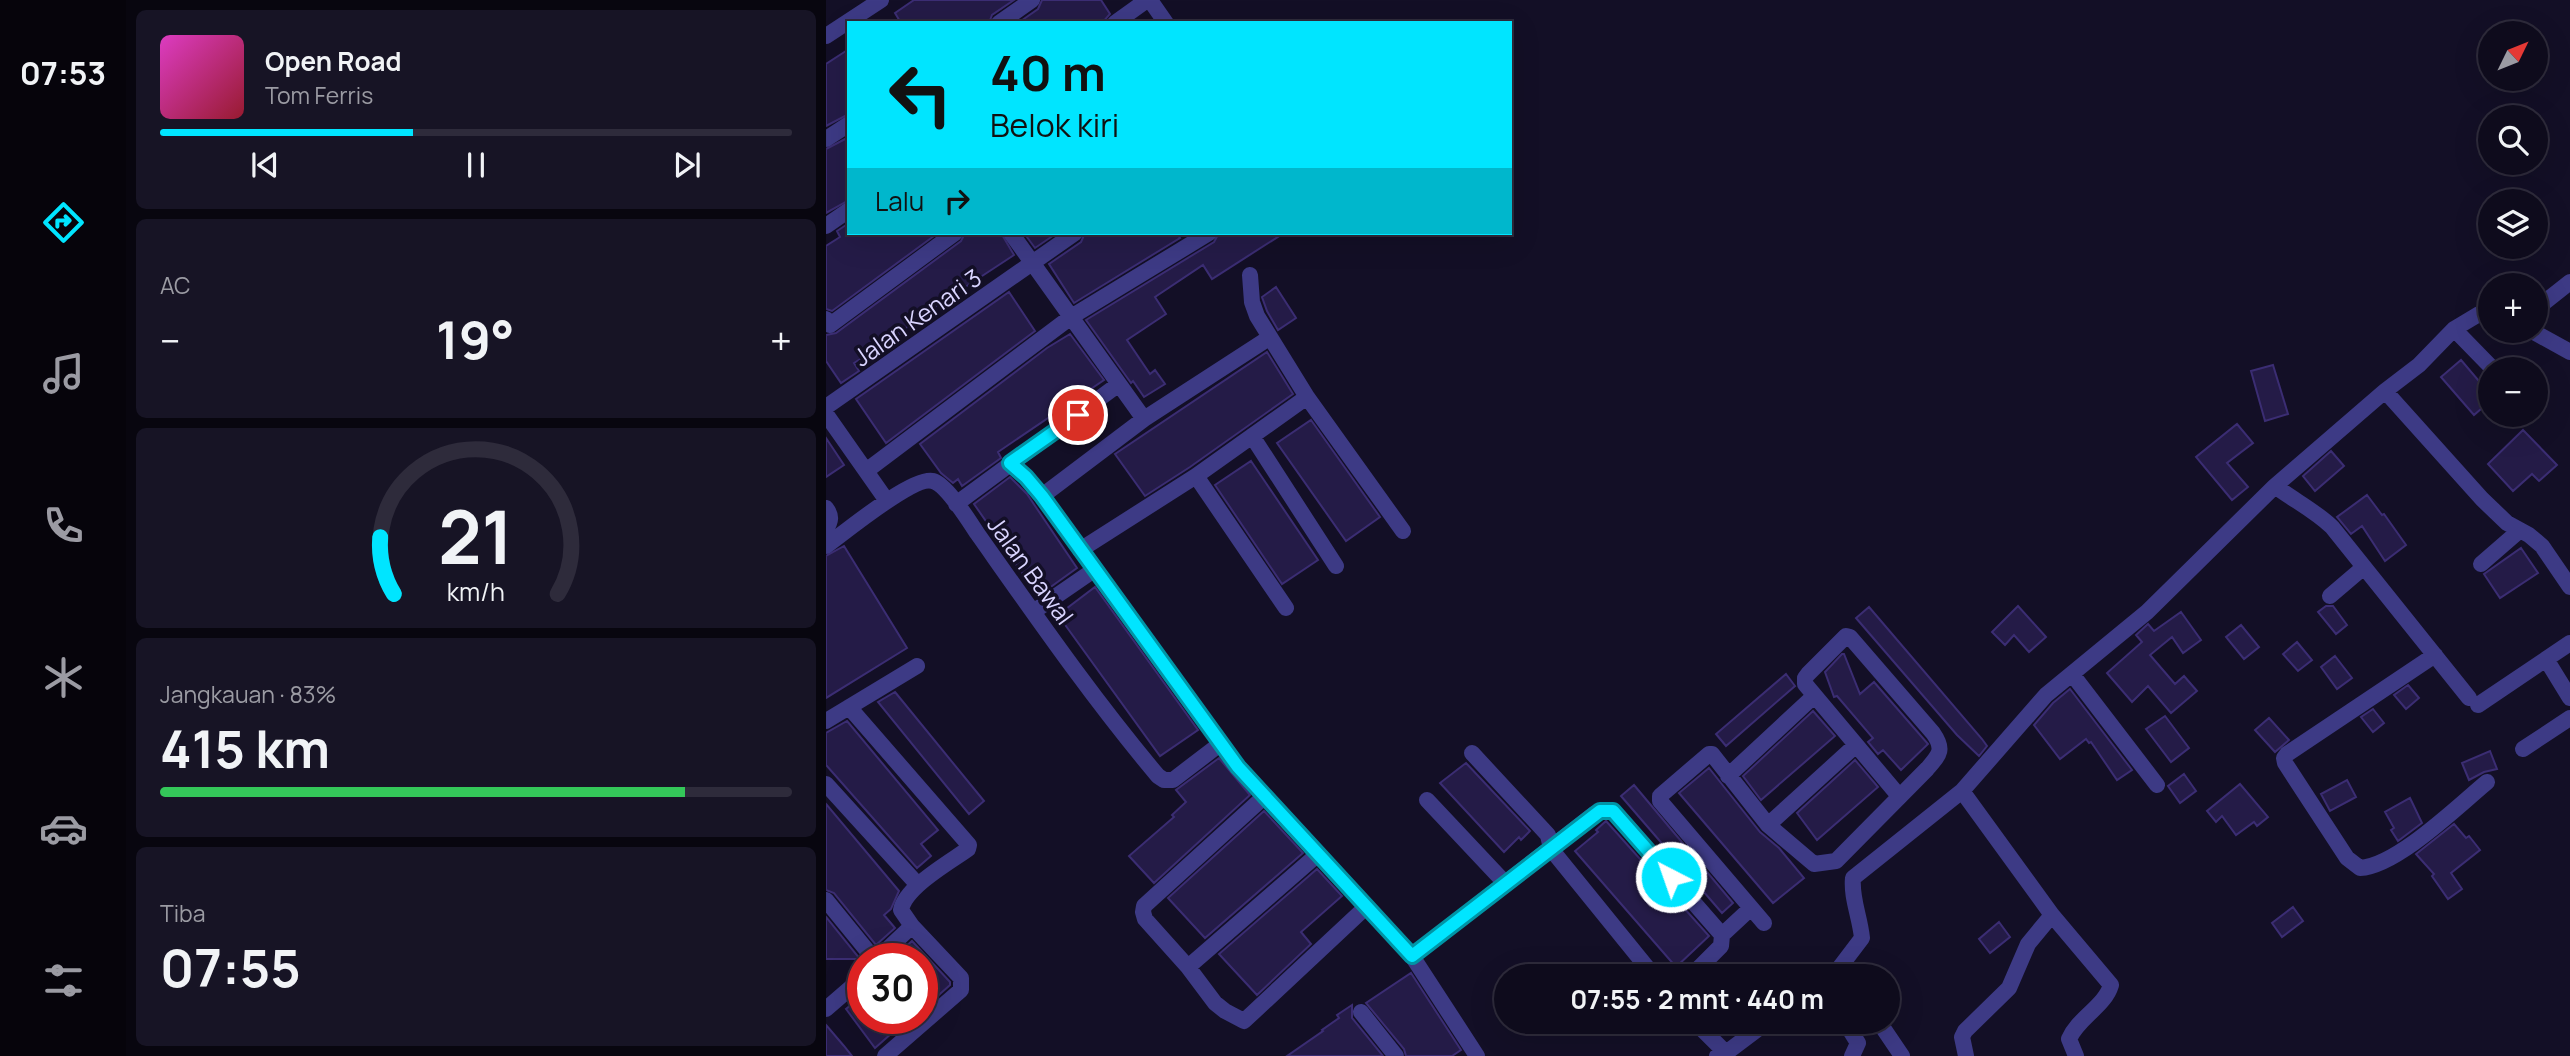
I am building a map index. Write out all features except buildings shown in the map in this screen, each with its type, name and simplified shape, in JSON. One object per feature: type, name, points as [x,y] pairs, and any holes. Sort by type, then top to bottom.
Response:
[{"type":"street","points":[[862,18],[881,0]]},
{"type":"street","points":[[1002,21],[1032,0]]},
{"type":"street","points":[[1118,21],[1147,0],[1165,21]]},
{"type":"street","points":[[826,36],[847,26]]},
{"type":"street","points":[[826,139],[847,125]]},
{"type":"street","points":[[826,226],[847,211]]},
{"type":"street","points":[[826,319],[830,325],[952,235]]},
{"type":"street","points":[[1012,235],[1144,419]]},
{"type":"street","name":"Jalan Kenari 3","points":[[826,407],[1073,235]]},
{"type":"street","points":[[866,471],[1071,317],[1206,235]]},
{"type":"street","points":[[1250,275],[1252,302],[1269,338],[1307,397],[1403,531]]},
{"type":"street","points":[[2548,299],[2570,282]]},
{"type":"street","points":[[1844,964],[1862,938],[1860,915],[1852,892],[1853,878],[1962,791],[2046,695],[2147,611],[2275,486],[2419,365],[2454,329],[2478,315]]},
{"type":"street","points":[[2454,329],[2481,357]]},
{"type":"street","points":[[1042,496],[1144,419],[1269,338]]},
{"type":"street","points":[[2548,340],[2570,352]]},
{"type":"street","points":[[956,504],[1119,384]]},
{"type":"street","points":[[2385,391],[2482,499],[2519,531],[2529,535],[2542,546],[2570,587]]},
{"type":"street","points":[[1080,550],[1196,476],[1307,397]]},
{"type":"street","points":[[826,414],[887,501]]},
{"type":"street","points":[[1252,436],[1336,566]]},
{"type":"street","points":[[1010,463],[1042,496],[1220,744],[1317,855],[1412,956],[1476,1056]]},
{"type":"street","points":[[1196,476],[1286,608]]},
{"type":"street","name":"Jalan Bawal","points":[[826,546],[887,501],[930,480],[942,487],[956,504],[1033,612],[1158,776],[1164,780],[1173,780],[1220,744]]},
{"type":"street","points":[[2275,486],[2298,504],[2315,511],[2332,527],[2473,701],[2570,643]]},
{"type":"street","points":[[826,508],[831,515],[826,529]]},
{"type":"street","points":[[2481,564],[2519,531]]},
{"type":"street","points":[[2330,596],[2364,567]]},
{"type":"street","points":[[1033,612],[1094,570]]},
{"type":"street","points":[[1764,922],[1660,802],[1663,792],[1709,754],[1715,757],[1768,825],[1814,863],[1836,861],[1927,769],[1939,754],[1940,743],[1850,637],[1846,636],[1805,678],[1805,684],[1899,796]]},
{"type":"street","points":[[2435,655],[2287,754],[2285,763],[2347,858],[2360,868],[2410,846],[2487,782]]},
{"type":"street","points":[[2546,659],[2570,698]]},
{"type":"street","points":[[826,721],[917,666]]},
{"type":"street","points":[[2072,674],[2157,785]]},
{"type":"street","points":[[1728,776],[1815,695]]},
{"type":"street","points":[[849,707],[969,845],[968,849],[918,885],[902,905],[903,913],[915,928],[961,978],[961,990],[885,1056]]},
{"type":"street","points":[[2523,750],[2570,718]]},
{"type":"street","points":[[1768,825],[1856,745]]},
{"type":"street","points":[[1472,752],[1548,835],[1551,849],[1644,964]]},
{"type":"street","points":[[826,784],[918,885]]},
{"type":"street","points":[[1962,791],[2052,915],[2110,985],[2104,996],[2074,1027],[2069,1038],[2076,1056]]},
{"type":"street","points":[[1265,796],[1144,906],[1146,919],[1215,1003],[1244,1021],[1366,907]]},
{"type":"street","points":[[1427,800],[1506,884]]},
{"type":"street","points":[[1412,956],[1600,811],[1613,811],[1722,935]]},
{"type":"street","points":[[1188,967],[1317,855]]},
{"type":"street","points":[[1836,861],[1853,878]]},
{"type":"street","points":[[826,900],[862,943]]},
{"type":"street","points":[[1703,964],[1721,946],[1722,935],[1751,908]]},
{"type":"street","points":[[1966,1056],[1962,1037],[1965,1031],[2009,988],[2028,944],[2052,915]]},
{"type":"street","points":[[896,943],[915,928]]},
{"type":"street","points":[[827,1007],[847,990]]},
{"type":"street","points":[[1361,1012],[1396,1056]]},
{"type":"street","points":[[1705,1034],[1721,1054],[1750,1034]]},
{"type":"street","points":[[1852,1034],[1858,1043],[1852,1056]]},
{"type":"street","points":[[1887,1034],[1902,1056]]},
{"type":"route","points":[[1078,415],[1010,463],[1042,496],[1238,767],[1412,956],[1600,811],[1613,811],[1671,877]]}]
